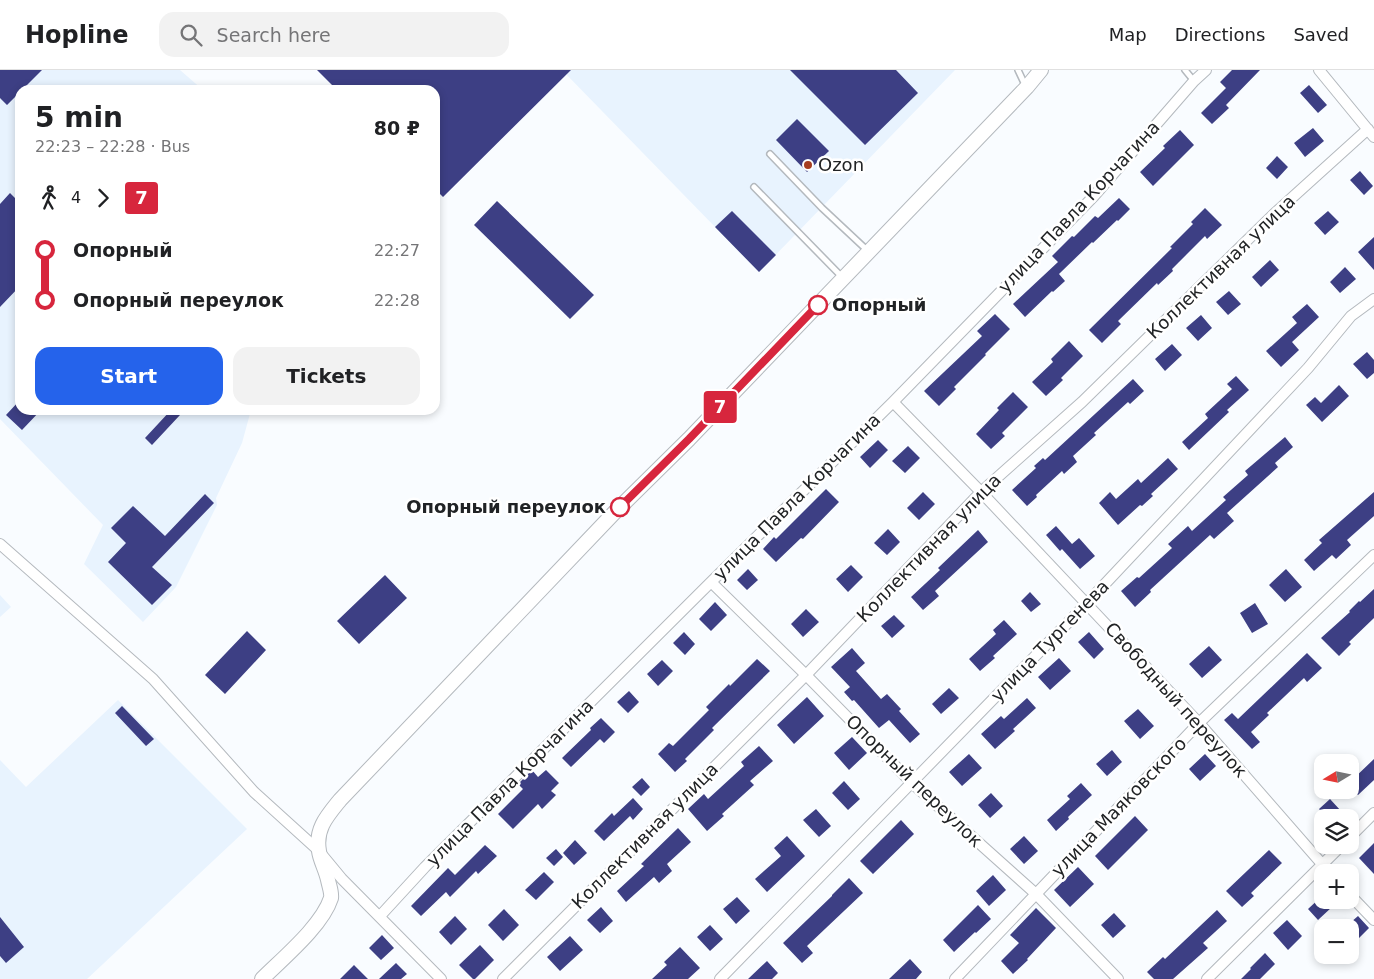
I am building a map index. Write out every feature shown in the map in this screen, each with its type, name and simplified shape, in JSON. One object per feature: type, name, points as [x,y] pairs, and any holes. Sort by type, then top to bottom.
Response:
[{"type":"street","points":[[262,979],[305,937],[325,912],[332,896],[318,850],[320,829],[327,816],[340,800],[1042,70]]},
{"type":"street","name":"улица Павла Корчагина","points":[[380,916],[425,867],[893,402],[1094,196],[1194,81],[1206,70]]},
{"type":"street","points":[[1319,70],[1371,133]]},
{"type":"street","name":"Коллективная улица","points":[[503,979],[806,675],[981,492],[1082,402],[1274,214],[1371,133]]},
{"type":"street","name":"улица Тургенева","points":[[720,979],[1087,603],[1308,368],[1350,316],[1374,299]]},
{"type":"street","name":"Свободный переулок","points":[[893,402],[1087,603],[1199,723],[1321,864]]},
{"type":"street","points":[[0,544],[153,680],[254,792],[318,850],[342,879],[441,979]]},
{"type":"street","name":"улица Маяковского","points":[[955,979],[1199,723],[1374,555]]},
{"type":"street","name":"Опорный переулок","points":[[711,582],[912,783],[1036,894],[1118,979]]},
{"type":"street","points":[[1359,828],[1374,813]]},
{"type":"street","points":[[1207,979],[1314,879]]},
{"type":"street","points":[[1359,904],[1374,920]]},
{"type":"lane","points":[[1018,70],[1027,87]]},
{"type":"lane","points":[[1185,70],[1194,81]]},
{"type":"lane","points":[[770,154],[822,208],[869,252]]},
{"type":"lane","points":[[754,187],[843,278]]},
{"type":"shaded area","points":[[0,70],[180,70],[197,85],[15,85],[15,415],[250,415],[242,443],[216,498],[217,505],[176,587],[143,622],[84,564],[103,525],[0,419]]},
{"type":"shaded area","points":[[562,70],[955,70],[759,272]]},
{"type":"shaded area","points":[[0,595],[11,607],[0,617]]},
{"type":"shaded area","points":[[118,700],[247,829],[87,979],[0,979],[0,760],[26,787]]},
{"type":"building","points":[[0,70],[42,70],[27,85],[15,85],[15,97],[7,105],[0,98]]},
{"type":"building","points":[[317,70],[571,70],[443,197],[440,194],[440,85],[332,85]]},
{"type":"building","points":[[790,70],[896,70],[918,93],[865,145]]},
{"type":"building","points":[[1232,70],[1260,70],[1226,105],[1229,108],[1212,124],[1201,113],[1226,88],[1220,82]]},
{"type":"building","points":[[1309,85],[1327,105],[1318,113],[1300,93]]},
{"type":"building","points":[[797,119],[829,151],[807,172],[776,140]]},
{"type":"building","points":[[1313,128],[1324,141],[1305,157],[1294,143]]},
{"type":"building","points":[[1180,130],[1194,145],[1153,186],[1140,172],[1165,148],[1163,146]]},
{"type":"building","points":[[1277,156],[1288,167],[1277,179],[1266,168]]},
{"type":"building","points":[[1360,171],[1373,186],[1364,195],[1350,180]]},
{"type":"building","points":[[10,193],[15,198],[15,291],[0,307],[0,204]]},
{"type":"building","points":[[1119,198],[1130,209],[1059,274],[1065,281],[1025,317],[1013,304],[1058,262],[1052,256],[1072,236],[1074,237],[1095,216],[1098,218]]},
{"type":"building","points":[[497,201],[594,295],[570,319],[474,225]]},
{"type":"building","points":[[1205,208],[1222,225],[1207,239],[1205,236],[1172,269],[1173,271],[1158,285],[1157,283],[1118,321],[1121,324],[1102,343],[1089,330],[1172,248],[1170,247],[1193,224],[1191,222]]},
{"type":"building","points":[[732,211],[776,255],[759,272],[715,227]]},
{"type":"building","points":[[1328,211],[1339,222],[1325,235],[1314,223]]},
{"type":"building","points":[[1374,237],[1374,270],[1358,252]]},
{"type":"building","points":[[1270,260],[1279,270],[1261,287],[1252,277]]},
{"type":"building","points":[[1345,267],[1356,279],[1340,293],[1330,282]]},
{"type":"building","points":[[1229,291],[1241,304],[1228,315],[1216,302]]},
{"type":"building","points":[[1307,304],[1319,317],[1292,342],[1299,350],[1281,367],[1266,351],[1297,323],[1292,317]]},
{"type":"building","points":[[995,314],[1010,329],[954,387],[956,389],[939,406],[924,391],[982,336],[977,331]]},
{"type":"building","points":[[1201,315],[1212,328],[1198,341],[1186,328]]},
{"type":"building","points":[[1069,341],[1083,356],[1061,378],[1063,380],[1046,396],[1032,382],[1053,362],[1051,359]]},
{"type":"building","points":[[1172,344],[1182,355],[1165,371],[1155,359]]},
{"type":"building","points":[[1367,352],[1374,360],[1374,373],[1367,379],[1353,364]]},
{"type":"building","points":[[1236,376],[1249,390],[1189,450],[1182,442],[1208,418],[1205,414],[1232,389],[1227,384]]},
{"type":"building","points":[[1133,379],[1144,391],[1130,404],[1128,402],[1094,433],[1096,435],[1073,456],[1077,462],[1064,474],[1062,471],[1027,506],[1012,490],[1036,468],[1034,466],[1043,458],[1045,460]]},
{"type":"building","points":[[1339,385],[1349,396],[1322,422],[1306,405],[1315,397],[1321,403]]},
{"type":"building","points":[[1013,392],[1028,407],[1002,433],[1005,436],[991,449],[976,434]]},
{"type":"building","points":[[15,405],[15,415],[36,415],[22,430],[6,415]]},
{"type":"building","points":[[166,415],[180,415],[152,445],[145,438]]},
{"type":"building","points":[[1285,437],[1293,447],[1275,463],[1278,467],[1227,513],[1234,521],[1214,539],[1210,535],[1150,590],[1151,592],[1135,607],[1121,591],[1137,577],[1139,578],[1172,548],[1168,544],[1188,526],[1192,531],[1226,500],[1223,497],[1248,475],[1245,471]]},
{"type":"building","points":[[878,440],[888,450],[870,468],[860,457]]},
{"type":"building","points":[[908,446],[920,458],[905,473],[892,461]]},
{"type":"building","points":[[1168,458],[1178,469],[1151,494],[1153,496],[1118,525],[1099,503],[1110,492],[1116,499],[1138,479],[1141,483]]},
{"type":"building","points":[[826,489],[839,502],[803,539],[801,538],[776,562],[763,549],[774,537],[776,539]]},
{"type":"building","points":[[923,492],[935,504],[919,520],[907,508]]},
{"type":"building","points":[[1374,492],[1374,516],[1347,540],[1351,545],[1336,559],[1332,555],[1314,571],[1304,560],[1322,543],[1319,540]]},
{"type":"building","points":[[205,494],[214,503],[152,567],[172,585],[152,605],[108,562],[126,543],[111,528],[133,506],[165,536]]},
{"type":"building","points":[[1056,526],[1072,544],[1079,538],[1095,556],[1080,569],[1046,535]]},
{"type":"building","points":[[888,529],[900,542],[887,555],[874,543]]},
{"type":"building","points":[[978,530],[988,542],[935,591],[939,596],[923,610],[911,597]]},
{"type":"building","points":[[851,565],[863,577],[848,592],[836,579]]},
{"type":"building","points":[[748,569],[758,580],[747,590],[737,580]]},
{"type":"building","points":[[1286,569],[1302,587],[1285,602],[1269,585]]},
{"type":"building","points":[[385,575],[407,598],[359,644],[337,621]]},
{"type":"building","points":[[1374,589],[1374,618],[1349,642],[1351,644],[1339,656],[1321,638]]},
{"type":"building","points":[[1030,592],[1041,604],[1031,612],[1021,601]]},
{"type":"building","points":[[715,602],[727,615],[711,631],[699,619]]},
{"type":"building","points":[[1255,603],[1268,624],[1252,633],[1240,613]]},
{"type":"building","points":[[806,609],[819,622],[803,637],[791,624]]},
{"type":"building","points":[[894,615],[905,626],[892,638],[881,626]]},
{"type":"building","points":[[1004,620],[1017,634],[980,671],[969,659],[996,634],[993,630]]},
{"type":"building","points":[[247,631],[266,650],[225,694],[205,675]]},
{"type":"building","points":[[684,632],[695,644],[685,655],[673,643]]},
{"type":"building","points":[[1089,632],[1104,649],[1094,659],[1078,642]]},
{"type":"building","points":[[1209,646],[1222,660],[1202,678],[1189,664]]},
{"type":"building","points":[[852,648],[865,663],[856,671],[881,699],[887,694],[901,709],[899,711],[920,734],[910,743],[889,720],[879,728],[854,700],[852,701],[844,692],[850,687],[831,667]]},
{"type":"building","points":[[1307,653],[1322,668],[1307,682],[1304,678],[1267,713],[1269,715],[1251,732],[1260,742],[1252,749],[1224,720],[1232,713],[1238,719]]},
{"type":"building","points":[[1059,658],[1071,671],[1050,690],[1038,677]]},
{"type":"building","points":[[757,659],[770,671],[712,728],[714,730],[685,759],[687,761],[675,772],[658,754],[669,743],[673,746],[709,710],[706,707]]},
{"type":"building","points":[[662,660],[673,671],[658,686],[647,674]]},
{"type":"building","points":[[949,688],[959,698],[941,714],[932,704]]},
{"type":"building","points":[[629,691],[639,702],[628,713],[617,702]]},
{"type":"building","points":[[807,697],[824,716],[794,744],[777,725]]},
{"type":"building","points":[[1027,698],[1036,708],[995,749],[981,734],[1001,716],[1004,719]]},
{"type":"building","points":[[122,706],[154,739],[146,746],[115,713]]},
{"type":"building","points":[[1138,709],[1154,726],[1140,739],[1124,721]]},
{"type":"building","points":[[601,718],[615,732],[604,743],[600,739],[571,767],[562,758]]},
{"type":"building","points":[[852,737],[867,753],[849,770],[834,753]]},
{"type":"building","points":[[759,746],[773,761],[750,781],[754,785],[722,814],[724,816],[707,831],[688,809],[704,794],[708,799],[744,766],[741,762]]},
{"type":"building","points":[[1112,750],[1122,762],[1107,776],[1096,764]]},
{"type":"building","points":[[969,754],[982,768],[962,786],[949,772]]},
{"type":"building","points":[[1205,754],[1216,766],[1200,781],[1189,769]]},
{"type":"building","points":[[1374,759],[1374,780],[1359,794],[1359,773]]},
{"type":"building","points":[[532,770],[538,777],[546,770],[559,783],[551,791],[556,795],[542,809],[538,804],[513,829],[498,814],[523,789],[518,784]]},
{"type":"building","points":[[642,778],[650,787],[641,796],[632,787]]},
{"type":"building","points":[[844,781],[860,799],[848,810],[832,793]]},
{"type":"building","points":[[1081,783],[1092,795],[1056,831],[1047,820],[1070,799],[1067,796]]},
{"type":"building","points":[[991,793],[1003,806],[990,818],[978,805]]},
{"type":"building","points":[[633,798],[643,809],[633,820],[630,816],[604,841],[594,831],[612,813],[614,816]]},
{"type":"building","points":[[1330,799],[1339,809],[1319,809]]},
{"type":"building","points":[[816,809],[831,826],[819,837],[803,820]]},
{"type":"building","points":[[1135,816],[1148,830],[1108,870],[1095,856]]},
{"type":"building","points":[[901,820],[914,834],[873,874],[860,861]]},
{"type":"building","points":[[678,828],[691,842],[667,864],[672,871],[659,883],[654,877],[626,902],[617,891],[644,866],[641,864]]},
{"type":"building","points":[[787,836],[805,856],[767,892],[755,879],[781,856],[774,848]]},
{"type":"building","points":[[1024,836],[1038,851],[1024,864],[1010,849]]},
{"type":"building","points":[[575,840],[587,853],[574,865],[563,853]]},
{"type":"building","points":[[1374,843],[1374,874],[1359,858]]},
{"type":"building","points":[[485,845],[497,856],[478,874],[476,871],[450,897],[446,892],[421,916],[411,906],[448,868],[455,875]]},
{"type":"building","points":[[556,849],[563,857],[554,866],[546,858]]},
{"type":"building","points":[[1269,850],[1282,863],[1251,893],[1254,896],[1242,907],[1226,891]]},
{"type":"building","points":[[1078,867],[1094,884],[1070,907],[1054,890]]},
{"type":"building","points":[[544,872],[554,882],[536,900],[525,890]]},
{"type":"building","points":[[993,875],[1006,890],[989,906],[976,891]]},
{"type":"building","points":[[849,878],[863,893],[807,946],[813,953],[802,963],[783,943]]},
{"type":"building","points":[[737,897],[750,911],[736,924],[723,909]]},
{"type":"building","points":[[1314,903],[1314,909],[1330,909],[1317,919],[1308,909]]},
{"type":"building","points":[[978,905],[991,919],[954,952],[943,940]]},
{"type":"building","points":[[601,907],[613,921],[600,933],[587,920]]},
{"type":"building","points":[[1036,908],[1056,928],[1013,974],[1001,961],[1019,943],[1010,935]]},
{"type":"building","points":[[504,909],[519,925],[503,941],[488,925]]},
{"type":"building","points":[[1217,910],[1227,921],[1203,943],[1208,948],[1173,979],[1154,979],[1147,972],[1163,957],[1165,959]]},
{"type":"building","points":[[1114,913],[1126,926],[1113,938],[1101,925]]},
{"type":"building","points":[[455,916],[467,929],[451,945],[439,932]]},
{"type":"building","points":[[1358,916],[1369,928],[1359,938],[1359,919],[1355,919]]},
{"type":"building","points":[[0,917],[24,947],[6,963],[0,956]]},
{"type":"building","points":[[1287,920],[1302,936],[1288,950],[1273,933]]},
{"type":"building","points":[[710,925],[723,939],[710,951],[697,937]]},
{"type":"building","points":[[382,935],[394,948],[381,960],[369,948]]},
{"type":"building","points":[[570,936],[583,950],[560,971],[547,957]]},
{"type":"building","points":[[480,945],[494,960],[473,979],[459,965]]},
{"type":"building","points":[[680,947],[700,968],[688,979],[652,979],[667,965],[664,962]]},
{"type":"building","points":[[1265,953],[1275,964],[1260,979],[1241,979],[1250,968]]},
{"type":"building","points":[[910,959],[922,972],[916,979],[889,979]]},
{"type":"building","points":[[767,961],[778,973],[772,979],[748,979]]},
{"type":"building","points":[[396,963],[407,974],[401,979],[379,979]]},
{"type":"building","points":[[354,965],[368,979],[340,979]]},
{"type":"bus line","name":"7","points":[[620,507],[689,439],[818,305]]},
{"type":"place","name":"Ozon","points":[[808,165]]},
{"type":"place","name":"Опорный","points":[[818,305]]},
{"type":"place","name":"Опорный переулок","points":[[620,507]]}]
